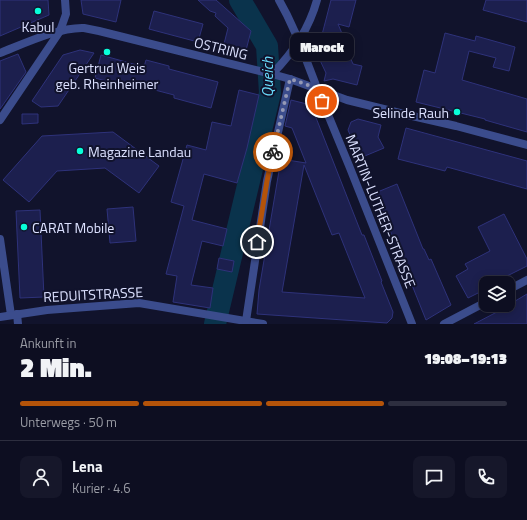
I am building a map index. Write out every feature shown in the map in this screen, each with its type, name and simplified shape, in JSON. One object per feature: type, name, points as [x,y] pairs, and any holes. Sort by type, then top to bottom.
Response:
[{"type":"street","points":[[0,120],[60,31],[66,14],[65,0]]},
{"type":"street","name":"MARTIN-LUTHER-STRASSE","points":[[279,0],[299,41],[412,324]]},
{"type":"street","points":[[272,74],[281,65],[299,41],[314,11],[317,0]]},
{"type":"street","name":"OSTRING","points":[[0,53],[60,31],[84,28],[281,76],[347,100],[456,126],[527,145]]},
{"type":"street","points":[[246,321],[267,181],[290,79]]},
{"type":"street","points":[[0,239],[14,315],[18,324]]},
{"type":"street","points":[[515,286],[527,280]]},
{"type":"street","name":"REDUITSTRASSE","points":[[0,317],[63,308],[139,303],[263,324]]},
{"type":"street","points":[[444,324],[479,306]]},
{"type":"building","points":[[0,0],[48,0],[49,15],[0,36]]},
{"type":"building","points":[[81,0],[121,0],[116,22],[83,14]]},
{"type":"building","points":[[198,0],[216,0],[251,31],[245,54],[223,48],[228,28],[215,16],[216,13],[210,11]]},
{"type":"building","points":[[331,0],[356,0],[349,27],[338,24],[353,64],[362,66],[357,85],[333,79],[324,81],[326,73],[317,54]]},
{"type":"building","points":[[486,0],[527,0],[527,22],[483,10]]},
{"type":"building","points":[[154,11],[203,24],[198,42],[149,29]]},
{"type":"building","points":[[445,33],[475,41],[476,36],[515,47],[509,71],[493,67],[496,58],[469,51],[462,80],[527,99],[527,132],[485,119],[416,102],[424,70],[435,73]]},
{"type":"building","points":[[80,50],[94,53],[58,106],[41,107],[32,101],[63,55]]},
{"type":"building","points":[[18,54],[26,72],[0,109],[0,61]]},
{"type":"building","points":[[101,55],[144,67],[146,60],[169,66],[169,69],[218,82],[211,108],[174,98],[174,95],[132,84],[131,88],[95,78]]},
{"type":"building","points":[[239,90],[259,95],[247,148],[237,183],[204,174],[192,220],[227,229],[223,246],[202,241],[191,285],[213,288],[210,308],[173,302],[177,276],[166,274],[184,206],[171,202],[187,145],[206,150],[212,122],[231,126]]},
{"type":"building","points":[[291,100],[311,105],[362,235],[364,235],[393,312],[392,318],[387,323],[257,314],[259,290],[281,159],[306,163],[292,128],[285,126]],"holes":[[[304,165],[332,235],[339,233],[365,298],[282,292]]]},
{"type":"building","points":[[22,114],[38,114],[38,123],[22,124]]},
{"type":"building","points":[[358,119],[381,125],[378,137],[384,148],[360,158],[348,130],[351,122]]},
{"type":"building","points":[[406,128],[527,161],[527,189],[447,167],[445,171],[398,159]]},
{"type":"building","points":[[113,132],[159,166],[139,193],[105,168],[57,171],[29,202],[3,180],[42,136]]},
{"type":"building","points":[[397,184],[423,249],[429,260],[431,259],[451,305],[426,320],[375,193]]},
{"type":"building","points":[[133,207],[136,241],[110,243],[107,209]]},
{"type":"building","points":[[40,210],[44,297],[20,298],[16,211]]},
{"type":"building","points":[[504,214],[527,259],[527,266],[507,276],[479,276],[479,292],[468,298],[456,276],[468,269],[465,264],[490,251],[478,227]]},
{"type":"building","points":[[219,258],[234,261],[232,272],[217,269]]},
{"type":"building","points":[[527,294],[527,324],[474,324],[497,312],[515,312],[515,301]]},
{"type":"waterway","name":"Queich","points":[[215,324],[270,93],[267,46],[240,0]]},
{"type":"way so far","points":[[273,152],[290,79],[317,88],[322,101]]},
{"type":"place","name":"Kabul","points":[[38,11]]},
{"type":"place","name":"Gertrud Weis geb. Rheinheimer","points":[[107,52]]},
{"type":"place","name":"Marock","points":[[322,101]]},
{"type":"place","name":"Selinde Rauh","points":[[457,112]]},
{"type":"place","name":"Magazine Landau","points":[[80,151]]},
{"type":"place","name":"CARAT Mobile","points":[[24,227]]},
{"type":"route","points":[[257,242],[273,152]]}]
